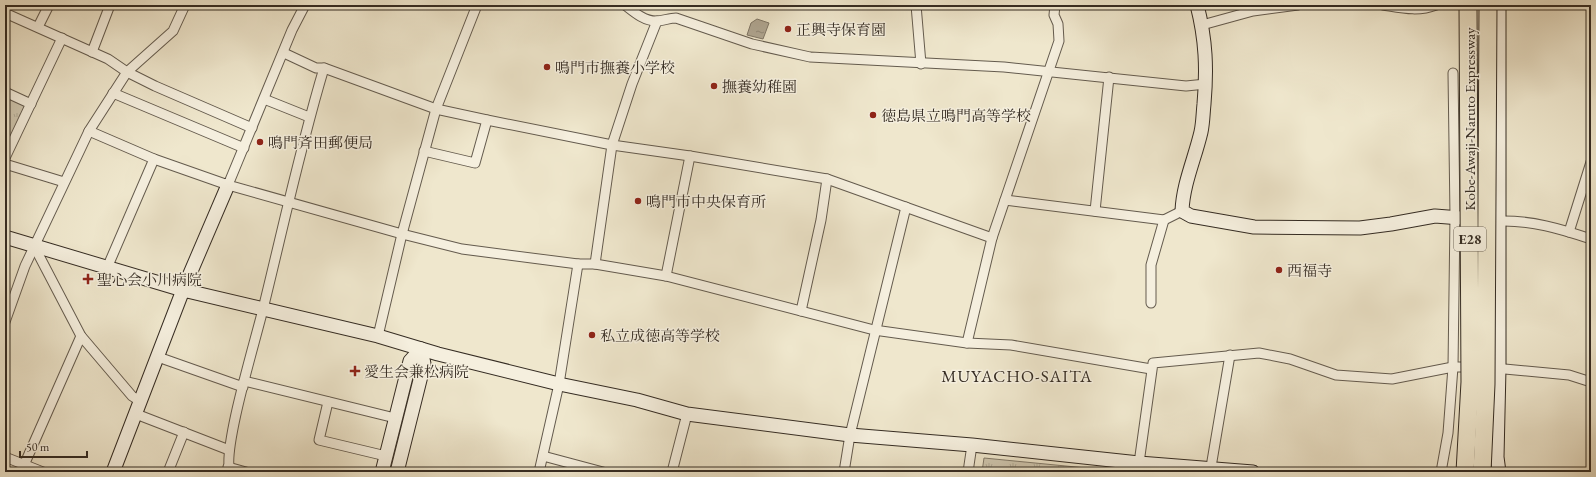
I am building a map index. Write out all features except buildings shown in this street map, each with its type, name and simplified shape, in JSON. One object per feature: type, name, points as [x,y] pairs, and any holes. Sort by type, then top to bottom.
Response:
[{"type":"highway","name":"Kobe-Awaji-Naruto Expressway","points":[[1465,472],[1470,382],[1468,5]]},
{"type":"highway","name":"Kobe-Awaji-Naruto Expressway","points":[[1482,472],[1486,384],[1488,5]]},
{"type":"street","points":[[38,27],[48,5]]},
{"type":"street","points":[[92,52],[110,5]]},
{"type":"street","points":[[5,322],[25,266],[89,132],[127,72],[173,31],[185,5]]},
{"type":"street","points":[[114,472],[184,290],[305,5]]},
{"type":"street","points":[[378,336],[402,234],[436,109],[477,5]]},
{"type":"street","points":[[625,5],[647,20],[657,21],[676,18],[752,44],[810,57],[921,64],[1004,67],[1186,86],[1206,84]]},
{"type":"street","points":[[916,5],[921,64]]},
{"type":"street","points":[[967,343],[992,238],[1059,41],[1058,24],[1054,15],[1055,5]]},
{"type":"street","points":[[1182,211],[1183,194],[1202,129],[1206,84],[1206,57],[1202,25],[1197,5]]},
{"type":"street","points":[[1202,25],[1253,11],[1298,5]]},
{"type":"street","points":[[1383,5],[1414,10],[1426,9],[1436,5]]},
{"type":"street","points":[[1499,5],[1499,368],[1497,457],[1499,472]]},
{"type":"street","points":[[5,13],[108,58],[127,72],[155,86],[252,128]]},
{"type":"street","points":[[595,264],[612,145],[632,84],[657,21]]},
{"type":"street","points":[[5,158],[62,38]]},
{"type":"street","points":[[284,53],[316,68],[324,68],[436,109],[612,145],[827,178],[992,238]]},
{"type":"street","points":[[246,472],[229,470],[229,450],[243,384],[309,117],[324,68]]},
{"type":"street","points":[[1441,472],[1448,433],[1453,367],[1455,216],[1453,73]]},
{"type":"street","points":[[1095,211],[1109,78]]},
{"type":"street","points":[[5,92],[31,104]]},
{"type":"street","points":[[113,93],[244,148]]},
{"type":"street","points":[[264,99],[309,117]]},
{"type":"street","points":[[424,151],[475,163],[487,120]]},
{"type":"street","points":[[89,132],[154,159],[228,185],[402,234],[462,249],[578,264],[595,264],[666,276],[874,330],[967,343],[1011,345],[1151,368]]},
{"type":"street","points":[[666,276],[690,156]]},
{"type":"street","points":[[107,268],[154,159]]},
{"type":"street","points":[[1569,232],[1591,162]]},
{"type":"street","points":[[5,164],[64,182]]},
{"type":"street","points":[[801,311],[821,220],[827,178]]},
{"type":"street","points":[[1005,200],[1164,220],[1182,211]]},
{"type":"street","points":[[844,472],[850,435],[874,330],[906,207]]},
{"type":"street","points":[[1182,211],[1191,216],[1254,227],[1360,228],[1435,216],[1455,216],[1499,221],[1518,220],[1569,232],[1591,239]]},
{"type":"street","points":[[1151,303],[1151,265],[1164,220]]},
{"type":"street","points":[[5,237],[184,290],[378,336],[421,349],[559,384],[637,400],[687,414],[850,435],[972,445],[1210,470],[1252,472]]},
{"type":"street","points":[[34,246],[81,336],[132,396],[141,402]]},
{"type":"street","points":[[539,472],[559,384],[578,264]]},
{"type":"street","points":[[22,468],[81,336]]},
{"type":"street","points":[[382,472],[410,361],[421,349]]},
{"type":"street","points":[[397,472],[424,364],[421,349]]},
{"type":"street","points":[[1140,463],[1151,368],[1153,363],[1259,353],[1290,359],[1336,375],[1392,379],[1453,367],[1499,368],[1569,375],[1591,382]]},
{"type":"street","points":[[1210,470],[1230,355]]},
{"type":"street","points":[[158,357],[243,384],[396,418]]},
{"type":"street","points":[[328,402],[319,440],[386,456]]},
{"type":"street","points":[[136,414],[229,450]]},
{"type":"street","points":[[672,472],[687,414]]},
{"type":"street","points":[[168,472],[184,432]]},
{"type":"street","points":[[968,472],[972,445]]},
{"type":"street","points":[[543,456],[603,472]]},
{"type":"street","points":[[5,457],[22,468],[43,472]]},
{"type":"green space","points":[[5,97],[25,106],[5,151]]},
{"type":"green space","points":[[984,458],[1127,472],[982,472]]},
{"type":"water","points":[[757,19],[769,23],[763,39],[747,35],[751,23]]},
{"type":"place","name":"正興寺保育園","points":[[788,29]]},
{"type":"place","name":"鳴門市撫養小学校","points":[[547,67]]},
{"type":"place","name":"撫養幼稚園","points":[[714,86]]},
{"type":"place","name":"徳島県立鳴門高等学校","points":[[873,115]]},
{"type":"place","name":"鳴門斉田郵便局","points":[[260,142]]},
{"type":"place","name":"鳴門市中央保育所","points":[[638,201]]},
{"type":"place","name":"西福寺","points":[[1279,270]]},
{"type":"place","name":"聖心会小川病院","points":[[88,279]]},
{"type":"place","name":"私立成徳高等学校","points":[[592,335]]},
{"type":"place","name":"愛生会兼松病院","points":[[355,371]]},
{"type":"district","name":"MUYACHO-SAITA","points":[[1017,376]]}]
